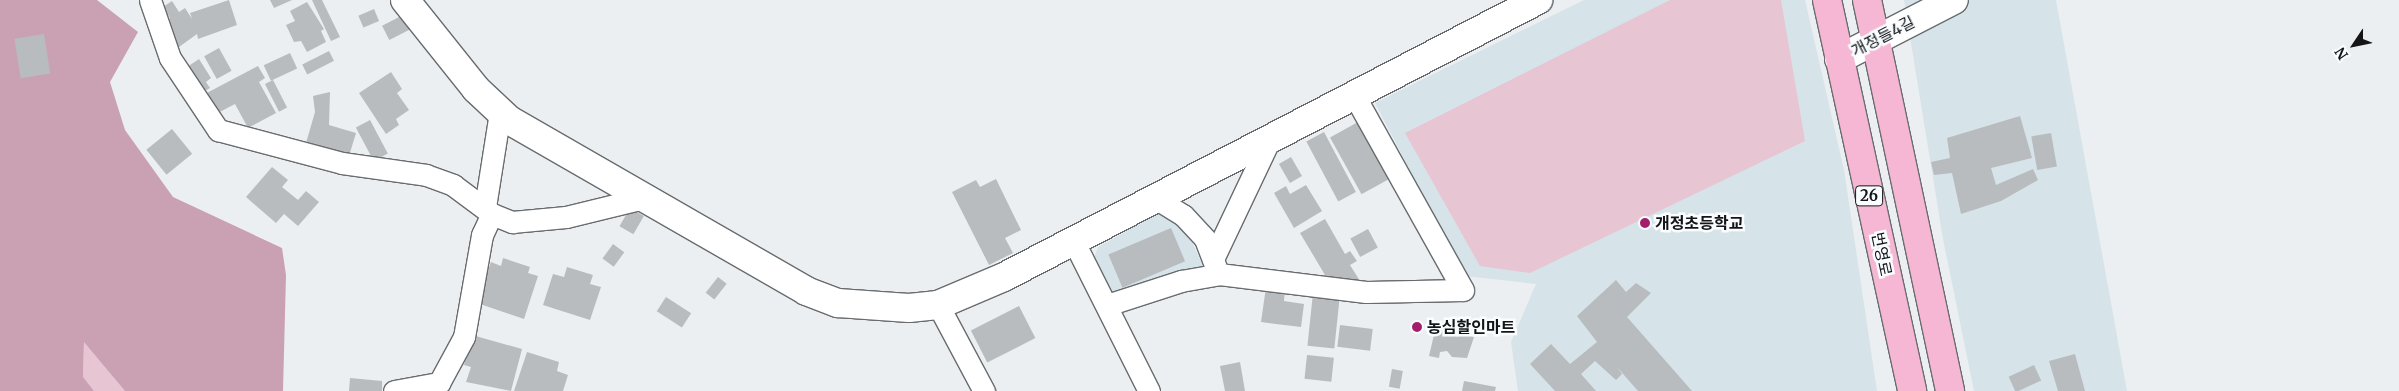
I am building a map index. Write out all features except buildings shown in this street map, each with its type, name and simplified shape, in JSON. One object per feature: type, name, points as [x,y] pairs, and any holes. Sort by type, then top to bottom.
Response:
[{"type":"main road","name":"번영로","points":[[1827,0],[1912,391]]},
{"type":"main road","name":"26","points":[[1867,0],[1950,391]]},
{"type":"street","points":[[150,0],[170,58],[218,130],[342,163],[426,174],[453,185],[488,210],[512,222],[540,222],[644,198]]},
{"type":"street","points":[[405,0],[476,89],[500,112],[644,198],[806,291],[830,300],[873,306],[938,305],[1074,242],[1538,0]]},
{"type":"street","name":"개정들4길","points":[[1839,59],[1954,0]]},
{"type":"street","points":[[1106,305],[1181,281],[1216,266],[1366,292],[1462,290],[1354,95]]},
{"type":"street","points":[[394,391],[439,383],[464,337],[488,210],[500,112]]},
{"type":"street","points":[[1216,266],[1270,139]]},
{"type":"street","points":[[1157,198],[1183,215],[1205,239],[1216,266]]},
{"type":"street","points":[[1074,242],[1149,391]]},
{"type":"street","points":[[938,305],[984,391]]},
{"type":"shaded area","points":[[0,0],[97,0],[138,32],[110,82],[125,130],[173,197],[282,248],[286,275],[283,391],[125,391],[84,342],[83,377],[94,391],[0,391]]},
{"type":"shaded area","name":"개정초등학교","points":[[1584,0],[1805,0],[1844,170],[1877,391],[1518,391],[1511,342],[1536,284],[1465,276],[1375,103]]},
{"type":"shaded area","points":[[1670,0],[1781,0],[1805,141],[1530,273],[1480,266],[1405,133]]},
{"type":"shaded area","points":[[1904,0],[2056,0],[2127,391],[1974,391],[1943,239]]},
{"type":"shaded area","points":[[1163,211],[1184,225],[1204,268],[1111,296],[1093,261],[1098,247]]},
{"type":"shaded area","points":[[84,341],[125,391],[94,391],[83,378]]},
{"type":"place","name":"개정초등학교","points":[[1645,223]]},
{"type":"place","name":"농심할인마트","points":[[1417,327]]}]
